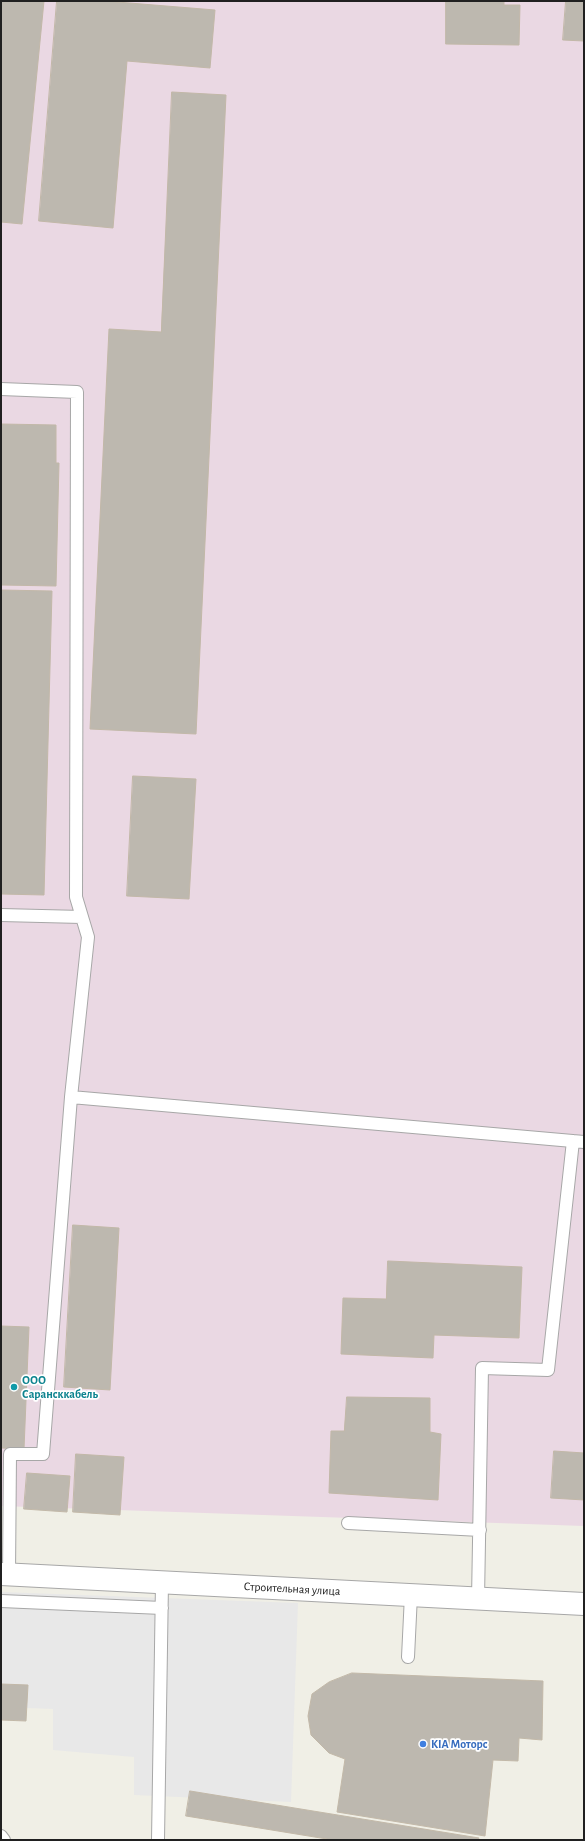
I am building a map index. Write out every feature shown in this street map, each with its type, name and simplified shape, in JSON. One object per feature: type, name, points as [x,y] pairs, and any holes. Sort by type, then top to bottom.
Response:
[{"type":"street","name":"Строительная улица","points":[[5,1574],[584,1604]]},
{"type":"lane","points":[[1,389],[77,392],[76,897],[88,937],[71,1097],[42,1454],[10,1454],[5,1574]]},
{"type":"lane","points":[[1,915],[82,917]]},
{"type":"lane","points":[[71,1097],[578,1142],[548,1370],[482,1368],[478,1599]]},
{"type":"lane","points":[[348,1523],[480,1530]]},
{"type":"lane","points":[[158,1840],[162,1583]]},
{"type":"lane","points":[[408,1657],[411,1596]]},
{"type":"lane","points":[[1,1601],[162,1608]]},
{"type":"lane","points":[[1,1836],[4,1840]]},
{"type":"shaded area","points":[[1,1],[584,1],[584,1526],[1,1506]]},
{"type":"shaded area","points":[[1,1592],[298,1603],[291,1802],[134,1795],[134,1757],[53,1750],[53,1709],[1,1707]]},
{"type":"building","points":[[1,1],[44,1],[22,224],[1,222]]},
{"type":"building","points":[[57,1],[105,1],[215,10],[210,68],[127,61],[113,228],[39,221]]},
{"type":"building","points":[[446,1],[504,1],[504,5],[520,5],[519,45],[446,44]]},
{"type":"building","points":[[566,1],[584,1],[584,41],[563,40]]},
{"type":"building","points":[[172,92],[226,95],[196,734],[90,729],[109,329],[161,332]]},
{"type":"building","points":[[1,424],[56,425],[56,463],[59,463],[56,586],[1,585]]},
{"type":"building","points":[[1,590],[52,591],[44,895],[1,894]]},
{"type":"building","points":[[133,776],[196,779],[189,899],[127,896]]},
{"type":"building","points":[[73,1225],[119,1228],[110,1390],[64,1387]]},
{"type":"building","points":[[388,1261],[522,1267],[519,1338],[434,1335],[433,1358],[341,1354],[343,1298],[386,1299]]},
{"type":"building","name":"ООО Сарансккабель","points":[[1,1326],[29,1327],[24,1449],[1,1448]]},
{"type":"building","points":[[347,1397],[430,1398],[430,1432],[441,1434],[438,1500],[329,1493],[331,1431],[344,1431]]},
{"type":"building","points":[[554,1451],[584,1453],[584,1500],[551,1498]]},
{"type":"building","points":[[76,1454],[124,1457],[120,1515],[73,1512]]},
{"type":"building","points":[[27,1473],[70,1476],[67,1512],[24,1509]]},
{"type":"building","points":[[352,1673],[543,1681],[542,1740],[519,1738],[518,1761],[493,1760],[485,1836],[337,1812],[345,1759],[329,1753],[311,1735],[308,1716],[312,1694],[329,1682]]},
{"type":"building","points":[[1,1684],[28,1685],[26,1721],[1,1720]]},
{"type":"building","points":[[190,1791],[479,1838],[478,1840],[333,1840],[186,1816]]},
{"type":"place","name":"ООО Сарансккабель","points":[[14,1387]]},
{"type":"place","name":"KIA Моторс","points":[[423,1744]]}]
